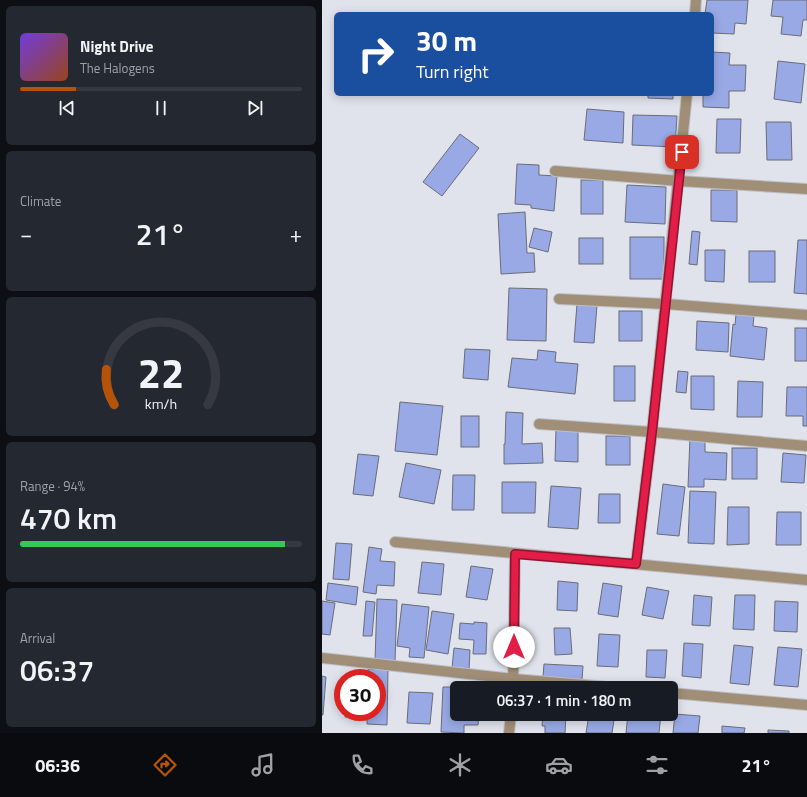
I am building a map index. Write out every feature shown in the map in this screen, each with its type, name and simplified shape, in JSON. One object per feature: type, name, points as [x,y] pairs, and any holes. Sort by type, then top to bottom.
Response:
[{"type":"street","points":[[695,12],[696,0]]},
{"type":"street","points":[[636,564],[666,304],[687,96]]},
{"type":"street","points":[[555,171],[807,189]]},
{"type":"street","points":[[559,298],[666,304],[807,315]]},
{"type":"street","points":[[539,424],[652,432],[807,446]]},
{"type":"street","points":[[395,542],[807,580]]},
{"type":"street","points":[[514,681],[515,554]]},
{"type":"street","points":[[322,658],[499,681]]},
{"type":"street","points":[[678,694],[807,705]]},
{"type":"street","points":[[509,733],[510,721]]},
{"type":"building","points":[[707,0],[748,0],[746,24],[735,23],[734,34],[714,33],[714,12],[705,12]]},
{"type":"building","points":[[773,0],[807,0],[807,20],[803,20],[801,36],[781,34],[783,17],[771,16]]},
{"type":"building","points":[[714,52],[730,53],[729,65],[746,65],[745,91],[729,91],[729,108],[703,107],[703,96],[714,96]]},
{"type":"building","points":[[778,61],[805,64],[801,103],[774,99]]},
{"type":"building","points":[[648,96],[673,96],[673,99],[648,98]]},
{"type":"building","points":[[587,109],[624,112],[623,143],[584,140]]},
{"type":"building","points":[[633,115],[677,116],[675,147],[632,145]]},
{"type":"building","points":[[717,119],[741,119],[740,153],[716,153]]},
{"type":"building","points":[[766,122],[791,122],[792,160],[767,160]]},
{"type":"building","points":[[460,134],[479,148],[442,196],[423,182]]},
{"type":"building","points":[[517,164],[539,165],[539,175],[557,176],[554,211],[531,208],[531,205],[515,204]]},
{"type":"building","points":[[581,180],[603,180],[603,214],[581,214]]},
{"type":"building","points":[[627,185],[666,187],[665,224],[625,222]]},
{"type":"building","points":[[711,190],[737,190],[737,222],[711,221]]},
{"type":"building","points":[[525,212],[527,253],[534,253],[535,272],[501,274],[498,214]]},
{"type":"building","points":[[534,228],[552,232],[548,252],[529,247]]},
{"type":"building","points":[[692,231],[700,232],[697,265],[689,264]]},
{"type":"building","points":[[630,237],[664,237],[664,279],[630,279]]},
{"type":"building","points":[[579,238],[603,238],[603,264],[579,264]]},
{"type":"building","points":[[798,240],[807,240],[807,294],[794,293]]},
{"type":"building","points":[[705,250],[725,250],[724,282],[705,281]]},
{"type":"building","points":[[749,251],[775,251],[775,282],[749,282]]},
{"type":"building","points":[[509,288],[547,289],[546,341],[507,340]]},
{"type":"building","points":[[577,304],[597,305],[594,343],[574,342]]},
{"type":"building","points":[[619,311],[642,311],[642,341],[619,341]]},
{"type":"building","points":[[736,314],[754,316],[753,326],[767,328],[764,360],[730,356],[733,324],[735,325]]},
{"type":"building","points":[[697,321],[729,323],[728,352],[696,350]]},
{"type":"building","points":[[795,328],[807,328],[807,361],[795,361]]},
{"type":"building","points":[[465,349],[490,350],[488,380],[463,378]]},
{"type":"building","points":[[538,350],[556,352],[555,362],[578,364],[575,394],[508,387],[512,358],[537,360]]},
{"type":"building","points":[[614,366],[635,366],[635,401],[614,401]]},
{"type":"building","points":[[678,371],[688,372],[686,393],[676,392]]},
{"type":"building","points":[[691,376],[714,376],[714,410],[691,409]]},
{"type":"building","points":[[738,381],[763,382],[762,417],[737,417]]},
{"type":"building","points":[[787,387],[807,387],[807,426],[803,426],[803,416],[786,416]]},
{"type":"building","points":[[400,402],[443,406],[437,455],[395,451]]},
{"type":"building","points":[[506,412],[523,413],[522,444],[542,443],[543,463],[504,464]]},
{"type":"building","points":[[461,416],[479,416],[479,447],[461,447]]},
{"type":"building","points":[[556,429],[578,429],[578,462],[555,461]]},
{"type":"building","points":[[606,436],[630,436],[630,465],[606,465]]},
{"type":"building","points":[[690,437],[705,438],[705,452],[727,453],[726,480],[704,479],[704,487],[688,487]]},
{"type":"building","points":[[732,448],[757,448],[757,479],[732,479]]},
{"type":"building","points":[[783,453],[806,455],[804,483],[781,482]]},
{"type":"building","points":[[358,454],[379,456],[373,496],[353,494]]},
{"type":"building","points":[[406,463],[441,470],[434,504],[399,497]]},
{"type":"building","points":[[453,475],[475,475],[474,510],[452,510]]},
{"type":"building","points":[[502,482],[536,482],[535,513],[502,513]]},
{"type":"building","points":[[663,484],[685,487],[679,536],[657,534]]},
{"type":"building","points":[[551,486],[581,488],[578,529],[548,527]]},
{"type":"building","points":[[690,491],[716,492],[714,544],[688,543]]},
{"type":"building","points":[[599,494],[620,494],[620,523],[598,523]]},
{"type":"building","points":[[728,507],[749,507],[749,544],[727,545]]},
{"type":"building","points":[[777,512],[801,512],[801,545],[776,545]]},
{"type":"building","points":[[336,543],[352,544],[349,580],[333,579]]},
{"type":"building","points":[[369,547],[382,549],[380,561],[395,562],[394,586],[377,585],[376,594],[363,592]]},
{"type":"building","points":[[422,562],[444,564],[441,595],[418,593]]},
{"type":"building","points":[[471,566],[493,569],[487,600],[466,597]]},
{"type":"building","points":[[558,581],[578,583],[577,611],[557,610]]},
{"type":"building","points":[[328,583],[358,587],[356,605],[326,600]]},
{"type":"building","points":[[603,583],[622,586],[618,617],[598,614]]},
{"type":"building","points":[[647,587],[669,591],[663,619],[642,615]]},
{"type":"building","points":[[694,595],[712,597],[710,626],[692,625]]},
{"type":"building","points":[[735,595],[755,595],[754,630],[733,629]]},
{"type":"building","points":[[377,599],[397,600],[395,662],[375,661]]},
{"type":"building","points":[[322,601],[335,603],[330,635],[322,634]]},
{"type":"building","points":[[366,601],[375,602],[372,636],[363,636]]},
{"type":"building","points":[[775,601],[798,602],[797,632],[774,631]]},
{"type":"building","points":[[402,604],[429,607],[424,658],[409,657],[410,648],[397,646]]},
{"type":"building","points":[[432,611],[454,614],[448,654],[426,650]]},
{"type":"building","points":[[474,622],[487,623],[486,654],[473,654],[474,640],[459,639],[460,623],[474,624]]},
{"type":"building","points":[[554,628],[570,628],[572,654],[555,655]]},
{"type":"building","points":[[599,634],[620,635],[618,667],[597,666]]},
{"type":"building","points":[[684,643],[703,644],[701,678],[682,676]]},
{"type":"building","points":[[734,645],[753,647],[749,685],[730,683]]},
{"type":"building","points":[[778,647],[802,649],[798,687],[774,685]]},
{"type":"building","points":[[454,648],[470,650],[469,670],[452,668]]},
{"type":"building","points":[[647,650],[667,650],[665,678],[646,677]]},
{"type":"building","points":[[544,664],[583,666],[582,680],[543,677]]},
{"type":"building","points":[[386,669],[388,669],[387,725],[367,724],[367,721],[386,721]]},
{"type":"building","points":[[322,676],[326,677],[323,715],[322,715]]},
{"type":"building","points":[[443,687],[450,687],[450,721],[478,721],[478,725],[464,725],[464,733],[441,732]]},
{"type":"building","points":[[409,692],[433,693],[430,724],[407,723]]},
{"type":"building","points":[[678,714],[700,716],[698,733],[673,733],[674,721],[678,721]]},
{"type":"building","points":[[542,721],[566,721],[565,733],[545,733],[545,726],[542,726]]},
{"type":"building","points":[[588,721],[614,721],[612,733],[586,733]]},
{"type":"building","points":[[627,721],[660,721],[659,733],[626,733]]},
{"type":"building","points":[[722,726],[745,728],[744,733],[722,733]]},
{"type":"building","points":[[768,730],[789,731],[789,733],[768,733]]},
{"type":"route","points":[[514,647],[515,554],[636,564],[652,432],[682,152]]}]
